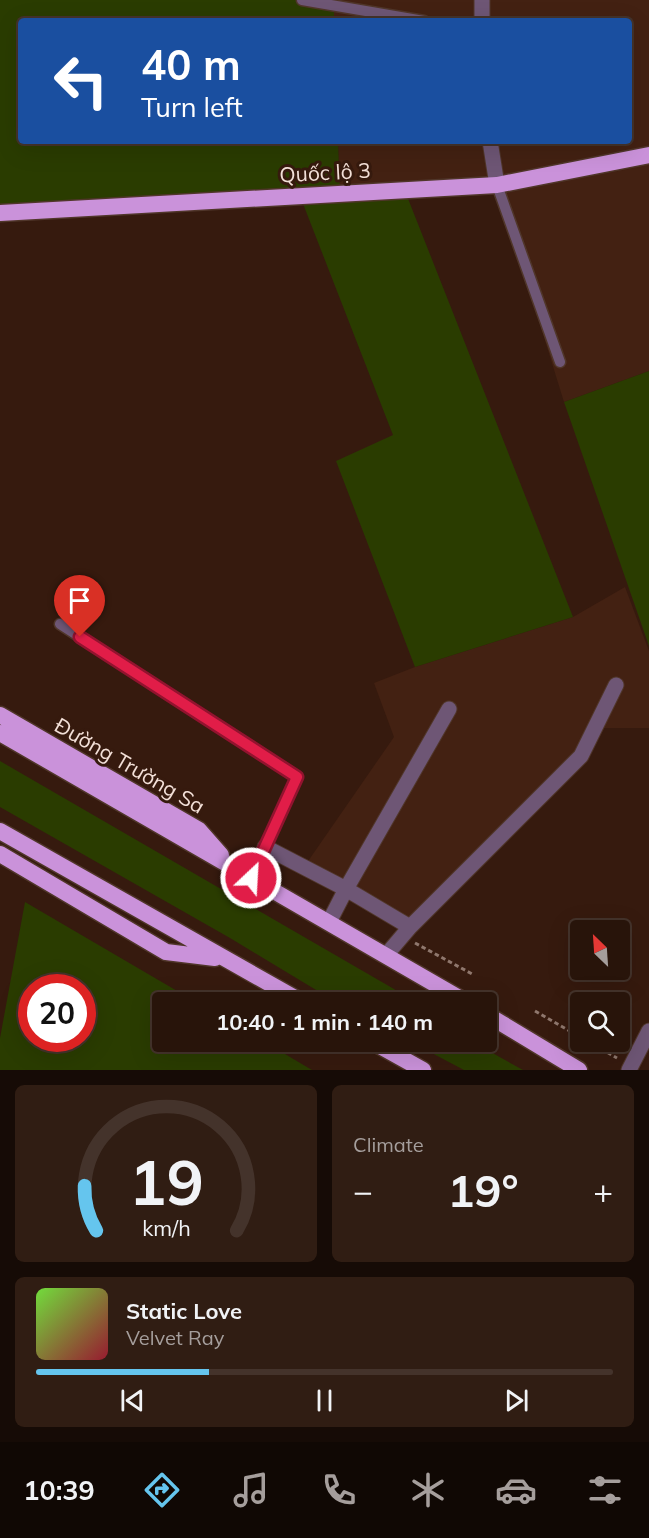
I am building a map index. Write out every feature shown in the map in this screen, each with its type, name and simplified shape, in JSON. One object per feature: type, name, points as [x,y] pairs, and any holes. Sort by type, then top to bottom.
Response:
[{"type":"highway","name":"Quốc lộ 3","points":[[0,213],[497,185],[649,155]]},
{"type":"highway","name":"Đường Trường Sa","points":[[0,715],[199,830],[229,865]]},
{"type":"highway","name":"Đường Trường Sa","points":[[0,733],[450,992]]},
{"type":"highway","points":[[0,831],[284,992]]},
{"type":"highway","points":[[0,854],[166,952],[225,959]]},
{"type":"highway","points":[[497,1021],[579,1070]]},
{"type":"highway","points":[[391,1052],[423,1070]]},
{"type":"street","points":[[482,0],[482,18]]},
{"type":"street","points":[[490,144],[497,185]]},
{"type":"street","points":[[387,954],[406,931],[581,756],[616,685]]},
{"type":"street","points":[[329,922],[345,889],[449,709]]},
{"type":"street","points":[[265,847],[345,889],[406,931]]},
{"type":"street","points":[[630,1068],[649,1031]]},
{"type":"lane","points":[[302,0],[407,18]]},
{"type":"lane","points":[[497,185],[560,362]]},
{"type":"lane","points":[[60,624],[297,777],[251,878]]},
{"type":"path","points":[[406,931],[474,975]]},
{"type":"path","points":[[535,1011],[570,1031]]},
{"type":"path","points":[[605,1052],[630,1068]]},
{"type":"shaded area","points":[[334,0],[649,0],[649,371],[564,402],[497,185],[339,194],[338,144],[632,144],[632,18],[334,18]]},
{"type":"shaded area","points":[[625,587],[649,651],[649,728],[595,728],[581,756],[410,927],[304,867],[394,737],[374,683],[415,667],[573,617]]},
{"type":"green space","points":[[0,0],[334,0],[334,18],[18,18],[18,144],[338,144],[340,194],[405,191],[573,617],[415,667],[336,461],[393,435],[300,196],[0,213]]},
{"type":"green space","points":[[649,371],[649,646],[564,402]]},
{"type":"green space","points":[[0,761],[398,992],[319,992],[230,938],[0,807]]},
{"type":"green space","points":[[25,902],[179,992],[152,992],[152,1052],[282,1052],[312,1070],[0,1070],[0,1038]]},
{"type":"green space","points":[[430,1052],[491,1052],[523,1070],[464,1070]]},
{"type":"route","points":[[80,637],[297,777],[251,878]]}]
